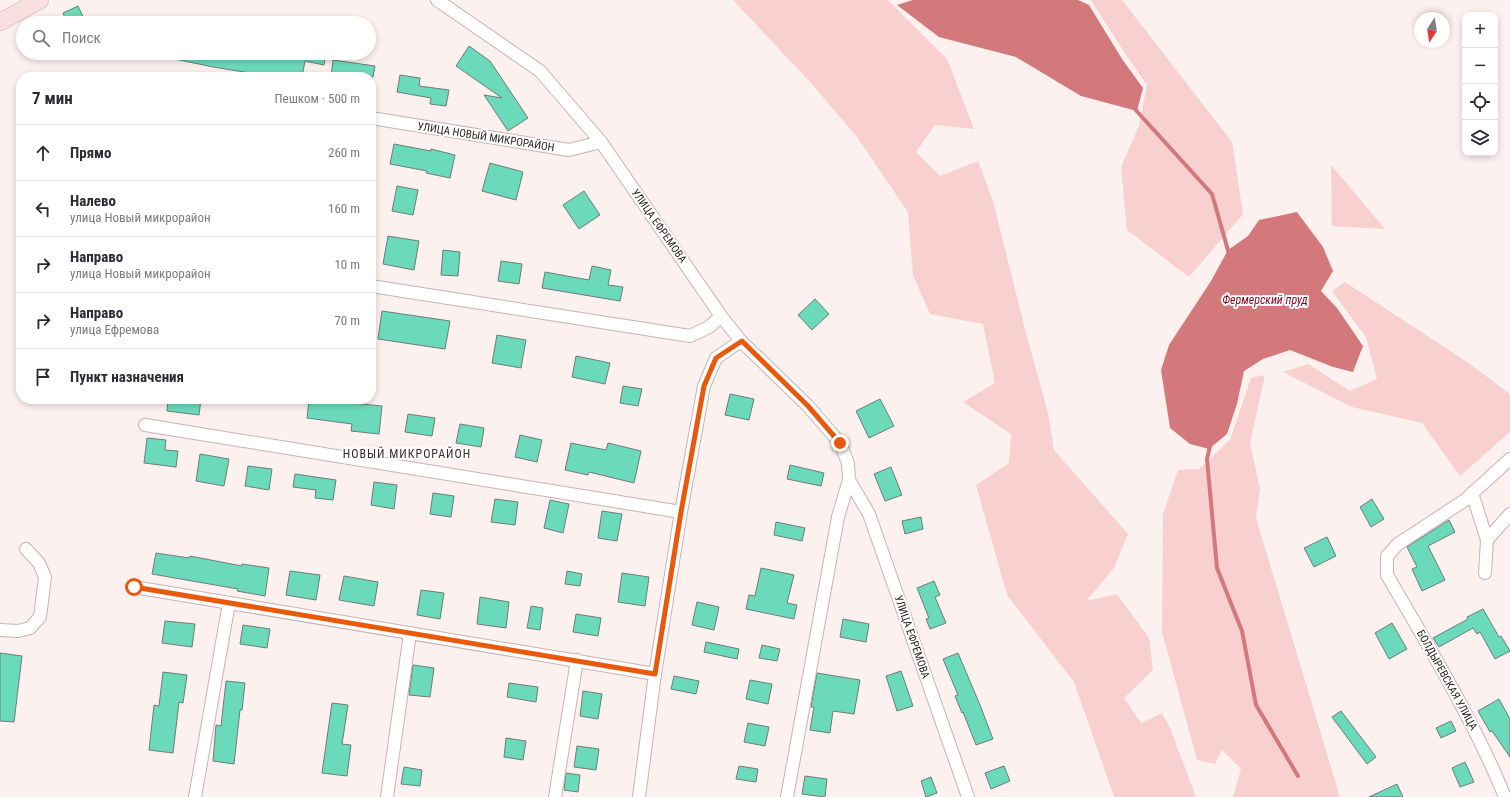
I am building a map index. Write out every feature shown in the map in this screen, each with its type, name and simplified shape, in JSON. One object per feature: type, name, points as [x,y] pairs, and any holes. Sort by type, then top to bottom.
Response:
[{"type":"street","points":[[0,22],[40,0]]},
{"type":"street","name":"УЛИЦА ЕФРЕМОВА","points":[[437,0],[540,71],[601,142],[721,316],[742,341],[808,406],[840,443],[848,463],[849,480],[838,517],[786,797]]},
{"type":"street","name":"УЛИЦА НОВЫЙ МИКРОРАЙОН","points":[[376,119],[569,150],[601,142]]},
{"type":"street","points":[[376,287],[690,336],[709,327],[721,316]]},
{"type":"street","points":[[639,797],[655,674],[681,512],[704,386],[716,358],[742,341]]},
{"type":"street","points":[[145,425],[681,512]]},
{"type":"street","points":[[1485,573],[1487,540],[1472,493],[1510,459]]},
{"type":"street","name":"УЛИЦА ЕФРЕМОВА","points":[[849,480],[870,514],[968,797]]},
{"type":"street","name":"БОЛДЫРЕВСКАЯ УЛИЦА","points":[[1472,493],[1465,500],[1398,544],[1388,556],[1387,575],[1451,684],[1480,741],[1505,797]]},
{"type":"street","points":[[1487,540],[1510,514]]},
{"type":"street","points":[[0,630],[18,631],[30,628],[40,616],[45,577],[39,563],[26,550]]},
{"type":"street","points":[[134,587],[655,674]]},
{"type":"street","points":[[195,797],[229,603]]},
{"type":"street","points":[[387,797],[410,633]]},
{"type":"street","points":[[555,797],[577,660]]},
{"type":"shaded area","points":[[733,0],[888,0],[947,59],[974,129],[935,125],[916,152],[940,176],[978,161],[993,201],[1026,333],[1048,413],[1054,450],[1128,534],[1114,568],[1086,601],[1117,594],[1149,638],[1153,670],[1124,698],[1141,723],[1162,713],[1170,728],[1196,797],[1114,797],[1074,682],[1007,595],[976,485],[1009,463],[1011,434],[963,402],[995,383],[983,324],[930,314],[913,275],[908,212],[857,137],[810,82]]},
{"type":"shaded area","points":[[1091,0],[1122,0],[1232,142],[1243,214],[1189,277],[1127,230],[1121,167],[1139,126],[1147,85]]},
{"type":"shaded area","points":[[1331,165],[1385,229],[1332,226]]},
{"type":"shaded area","points":[[1345,282],[1467,362],[1510,394],[1510,432],[1460,476],[1422,423],[1352,407],[1283,372],[1308,364],[1350,391],[1377,379],[1366,337],[1332,291]]},
{"type":"shaded area","points":[[1265,375],[1250,443],[1260,489],[1256,518],[1340,797],[1233,797],[1241,769],[1222,750],[1215,764],[1197,760],[1162,632],[1163,514],[1178,470],[1199,469],[1230,440],[1251,378]]},
{"type":"water","points":[[913,0],[1078,0],[1089,5],[1122,59],[1143,88],[1137,111],[1081,96],[1016,57],[939,37],[897,5]]},
{"type":"water","name":"Фермерский пруд","points":[[1297,212],[1323,247],[1333,271],[1321,291],[1337,308],[1363,346],[1353,372],[1333,367],[1290,350],[1263,359],[1244,371],[1237,404],[1227,434],[1209,449],[1190,444],[1170,428],[1161,370],[1169,345],[1211,281],[1228,250],[1248,236],[1259,220]]},
{"type":"building","points":[[78,6],[83,16],[64,16],[63,13]]},
{"type":"building","points":[[469,46],[490,61],[528,118],[508,131],[484,95],[502,98],[456,66]]},
{"type":"building","points":[[180,60],[325,60],[324,65],[305,61],[303,72],[244,72]]},
{"type":"building","points":[[333,60],[375,66],[374,72],[332,72]]},
{"type":"building","points":[[400,75],[420,78],[419,86],[449,90],[446,106],[430,104],[431,98],[397,92]]},
{"type":"building","points":[[394,144],[431,151],[431,149],[455,155],[450,178],[426,173],[427,171],[390,164]]},
{"type":"building","points":[[490,163],[523,172],[516,200],[482,191]]},
{"type":"building","points":[[397,186],[418,190],[413,215],[392,211]]},
{"type":"building","points":[[584,191],[600,215],[579,229],[563,205]]},
{"type":"building","points":[[388,236],[419,241],[414,270],[383,264]]},
{"type":"building","points":[[443,250],[460,252],[458,276],[441,275]]},
{"type":"building","points":[[501,261],[522,264],[519,284],[498,281]]},
{"type":"building","points":[[592,266],[611,270],[608,285],[623,287],[620,301],[542,288],[545,272],[589,280]]},
{"type":"building","points":[[815,299],[829,314],[812,330],[798,315]]},
{"type":"building","points":[[382,311],[450,321],[445,349],[378,339]]},
{"type":"building","points":[[497,335],[526,340],[521,368],[492,363]]},
{"type":"building","points":[[576,356],[610,363],[605,384],[572,377]]},
{"type":"building","points":[[623,386],[642,389],[638,406],[620,403]]},
{"type":"building","points":[[730,394],[754,399],[749,420],[725,415]]},
{"type":"building","points":[[880,399],[894,426],[869,438],[856,411]]},
{"type":"building","points":[[168,404],[200,404],[199,415],[167,411]]},
{"type":"building","points":[[309,404],[362,404],[382,406],[379,434],[351,431],[352,424],[307,418]]},
{"type":"building","points":[[408,414],[435,418],[432,436],[405,432]]},
{"type":"building","points":[[460,424],[484,428],[481,447],[456,443]]},
{"type":"building","points":[[520,435],[542,440],[537,462],[515,457]]},
{"type":"building","points":[[147,438],[166,440],[165,450],[178,451],[176,467],[144,463]]},
{"type":"building","points":[[571,443],[606,450],[608,443],[641,451],[634,483],[589,472],[588,475],[565,470]]},
{"type":"building","points":[[200,454],[229,459],[224,486],[196,481]]},
{"type":"building","points":[[790,465],[824,473],[821,486],[787,479]]},
{"type":"building","points":[[248,466],[272,469],[269,490],[245,486]]},
{"type":"building","points":[[891,467],[902,495],[885,501],[874,474]]},
{"type":"building","points":[[295,474],[336,480],[333,500],[315,498],[316,490],[293,487]]},
{"type":"building","points":[[374,482],[397,485],[394,509],[371,505]]},
{"type":"building","points":[[433,493],[454,496],[451,517],[430,514]]},
{"type":"building","points":[[495,499],[518,502],[515,525],[491,522]]},
{"type":"building","points":[[1372,499],[1384,519],[1371,527],[1360,507]]},
{"type":"building","points":[[550,500],[569,504],[563,533],[544,528]]},
{"type":"building","points":[[602,511],[622,514],[617,541],[598,538]]},
{"type":"building","points":[[921,517],[923,529],[905,534],[902,521]]},
{"type":"building","points":[[1449,520],[1455,532],[1428,546],[1445,580],[1422,591],[1412,569],[1417,567],[1407,547]]},
{"type":"building","points":[[776,522],[805,528],[802,541],[774,535]]},
{"type":"building","points":[[1327,537],[1336,556],[1314,567],[1304,548]]},
{"type":"building","points":[[156,553],[189,558],[190,556],[242,566],[242,564],[269,568],[265,596],[237,591],[238,589],[152,574]]},
{"type":"building","points":[[761,568],[794,575],[787,603],[797,605],[794,619],[746,609],[749,595],[755,596]]},
{"type":"building","points":[[290,571],[320,575],[316,600],[286,595]]},
{"type":"building","points":[[567,571],[582,574],[580,586],[565,584]]},
{"type":"building","points":[[622,573],[649,577],[645,606],[618,602]]},
{"type":"building","points":[[344,576],[378,582],[374,606],[339,600]]},
{"type":"building","points":[[934,581],[940,595],[935,597],[946,623],[930,629],[926,619],[929,618],[917,588]]},
{"type":"building","points":[[421,590],[444,593],[440,619],[417,615]]},
{"type":"building","points":[[480,597],[509,602],[506,628],[477,624]]},
{"type":"building","points":[[697,602],[719,607],[714,630],[692,625]]},
{"type":"building","points":[[531,606],[543,608],[540,630],[527,628]]},
{"type":"building","points":[[1483,609],[1499,637],[1501,636],[1510,651],[1495,659],[1480,632],[1477,634],[1473,628],[1439,647],[1433,638]]},
{"type":"building","points":[[576,614],[601,618],[598,636],[573,632]]},
{"type":"building","points":[[843,619],[869,624],[866,642],[840,637]]},
{"type":"building","points":[[165,621],[195,624],[192,647],[162,643]]},
{"type":"building","points":[[1392,623],[1407,649],[1389,659],[1375,633]]},
{"type":"building","points":[[243,625],[270,629],[267,648],[240,644]]},
{"type":"building","points":[[706,642],[739,649],[737,659],[704,652]]},
{"type":"building","points":[[762,645],[780,649],[777,661],[759,658]]},
{"type":"building","points":[[0,653],[22,656],[14,722],[0,721]]},
{"type":"building","points":[[958,653],[993,739],[976,745],[955,696],[958,695],[943,659]]},
{"type":"building","points":[[413,665],[434,668],[430,697],[409,695]]},
{"type":"building","points":[[901,671],[913,706],[897,711],[886,676]]},
{"type":"building","points":[[163,672],[187,675],[183,703],[179,702],[173,753],[149,750],[154,705],[159,706]]},
{"type":"building","points":[[817,673],[860,680],[854,714],[833,711],[830,733],[810,730],[814,707],[811,707]]},
{"type":"building","points":[[674,676],[699,681],[696,694],[671,689]]},
{"type":"building","points":[[750,680],[772,684],[768,704],[746,699]]},
{"type":"building","points":[[226,681],[245,683],[242,710],[240,710],[234,764],[213,761],[216,725],[221,726]]},
{"type":"building","points":[[509,683],[538,687],[536,702],[507,697]]},
{"type":"building","points":[[583,691],[602,694],[598,719],[580,716]]},
{"type":"building","points":[[1499,699],[1510,719],[1510,757],[1492,731],[1490,732],[1478,711]]},
{"type":"building","points":[[332,703],[348,705],[342,744],[351,745],[347,776],[322,773]]},
{"type":"building","points":[[1341,711],[1376,757],[1367,764],[1332,717]]},
{"type":"building","points":[[1451,721],[1456,731],[1441,738],[1436,728]]},
{"type":"building","points":[[748,723],[769,727],[765,746],[744,742]]},
{"type":"building","points":[[506,738],[526,741],[523,760],[504,757]]},
{"type":"building","points":[[577,746],[599,749],[596,770],[574,767]]},
{"type":"building","points":[[1465,762],[1474,782],[1460,787],[1452,768]]},
{"type":"building","points":[[739,766],[758,769],[756,782],[736,779]]},
{"type":"building","points":[[1004,766],[1010,781],[991,789],[985,773]]},
{"type":"building","points":[[404,767],[422,770],[420,786],[401,784]]},
{"type":"building","points":[[566,773],[580,775],[578,792],[564,790]]},
{"type":"building","points":[[805,776],[827,779],[825,797],[802,794]]},
{"type":"building","points":[[931,777],[937,793],[926,797],[921,781]]},
{"type":"building","points":[[1397,784],[1403,797],[1369,797]]},
{"type":"waterway","points":[[1133,107],[1212,194],[1229,254]]},
{"type":"waterway","points":[[1210,446],[1207,459],[1217,568],[1242,631],[1256,705],[1298,776]]},
{"type":"district","name":"НОВЫЙ МИКРОРАЙОН","points":[[407,454]]},
{"type":"route","points":[[134,587],[655,674],[681,512],[704,386],[716,358],[742,341],[808,406],[840,443]]}]
